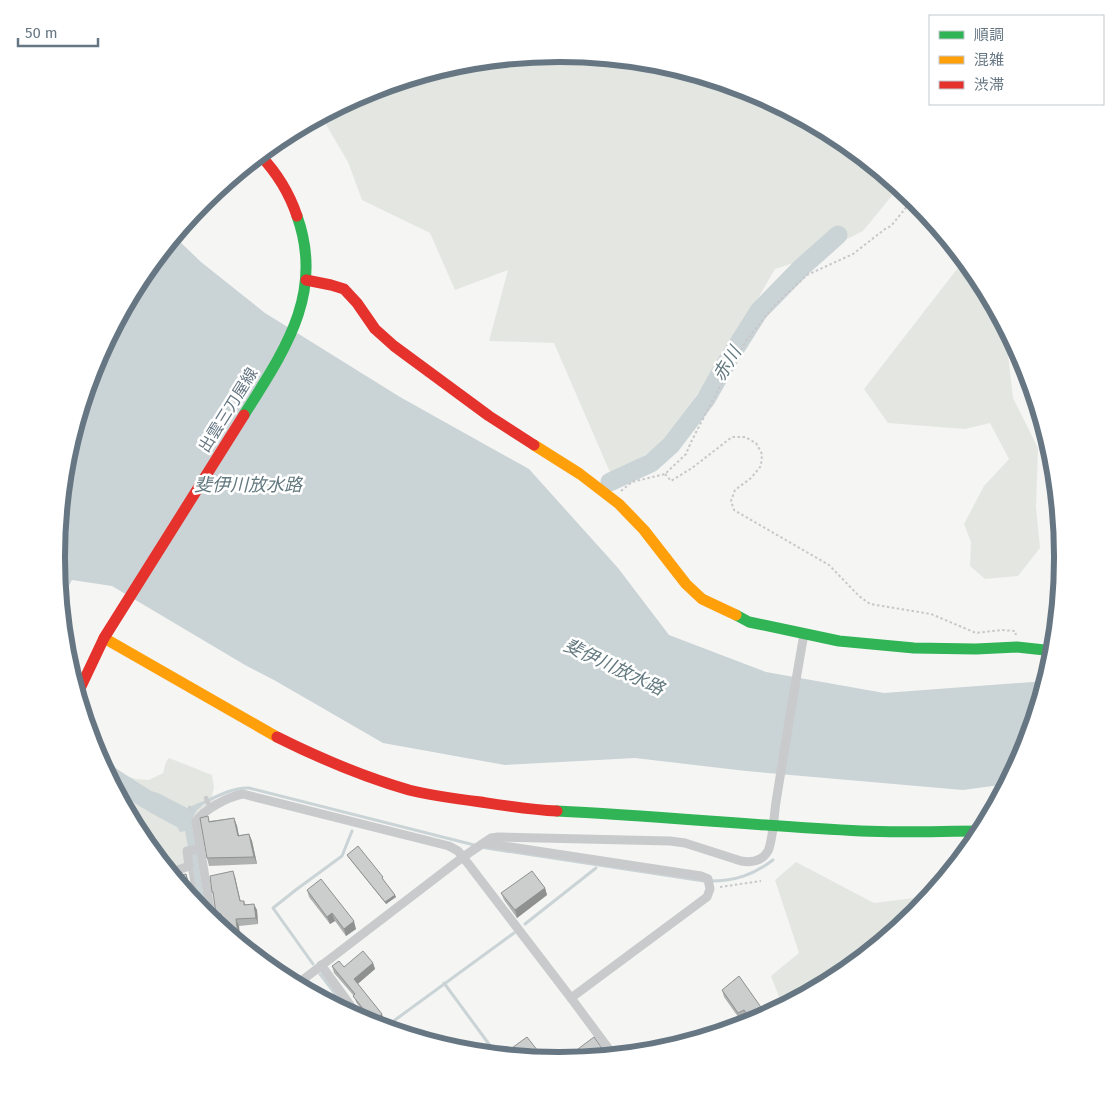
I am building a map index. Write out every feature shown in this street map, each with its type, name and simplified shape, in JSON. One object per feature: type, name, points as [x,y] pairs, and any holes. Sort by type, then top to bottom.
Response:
[{"type":"street","name":"出雲三刀屋線","points":[[81,686],[104,638],[276,364],[295,326],[303,302],[306,280],[307,261],[304,243],[300,223],[292,201],[281,180],[265,160]]},
{"type":"street","points":[[306,280],[344,289],[357,303],[375,329],[394,346],[489,416],[580,474],[612,498],[644,530],[686,584],[702,599],[748,622],[839,641],[914,648],[976,649],[1017,647],[1046,650]]},
{"type":"street","points":[[302,980],[463,857],[491,838],[670,841],[685,843],[741,861],[756,861],[762,858],[770,846],[804,634]]},
{"type":"street","points":[[104,638],[268,733],[307,752],[375,779],[410,790],[442,797],[538,810],[863,831],[972,831]]},
{"type":"street","points":[[205,904],[195,850],[196,822],[208,803],[237,795],[243,794],[449,846],[458,851],[463,857],[609,1049]]},
{"type":"street","points":[[481,845],[706,877],[709,884],[708,897],[571,998]]},
{"type":"street","points":[[177,871],[190,865],[187,851],[195,850]]},
{"type":"street","points":[[321,965],[351,1006]]},
{"type":"lane","points":[[190,865],[195,892]]},
{"type":"path","points":[[612,498],[632,482],[665,474],[686,454],[718,390],[746,341],[773,308],[807,275],[853,254],[885,229],[892,226],[908,205]]},
{"type":"path","points":[[665,474],[671,481],[692,468],[732,437],[745,437],[756,443],[759,448],[762,454],[761,466],[751,478],[735,490],[732,501],[734,510],[829,565],[859,596],[870,604],[930,614],[976,632],[1015,631],[1017,647]]},
{"type":"path","points":[[709,884],[761,880]]},
{"type":"shaded area","points":[[560,62],[624,67],[656,72],[688,79],[749,100],[807,129],[835,146],[894,193],[863,231],[812,257],[775,269],[722,360],[661,444],[612,477],[554,343],[489,341],[508,270],[455,290],[430,233],[362,200],[348,162],[325,122],[370,100],[431,79],[463,72],[495,67]]},
{"type":"shaded area","points":[[959,266],[988,310],[1007,348],[1013,398],[1038,448],[1036,507],[1040,548],[1018,576],[985,579],[970,566],[971,542],[964,524],[984,486],[1009,459],[990,423],[965,429],[888,423],[864,389]]},
{"type":"shaded area","points":[[169,758],[212,775],[214,787],[212,796],[214,801],[200,811],[194,819],[197,854],[189,855],[184,865],[175,869],[148,833],[131,805],[108,759],[123,775],[136,779],[149,780],[163,773]]},
{"type":"shaded area","points":[[796,862],[874,903],[920,897],[886,930],[861,950],[835,969],[780,1000],[771,976],[799,953],[775,880]]},
{"type":"water","name":"斐伊川放水路","points":[[179,241],[201,262],[265,313],[400,397],[529,469],[618,568],[669,635],[766,672],[884,693],[1039,682],[1017,747],[998,785],[963,790],[746,771],[635,758],[505,765],[383,743],[245,665],[112,586],[72,580],[66,590],[66,525],[74,461],[81,429],[102,368],[131,310],[148,282]]},
{"type":"water","points":[[125,784],[158,793],[187,808],[201,802],[202,806],[195,814],[192,825],[205,903],[197,895],[185,831],[180,832],[177,827],[139,805],[126,793],[123,786]]},
{"type":"building","points":[[208,816],[209,822],[234,818],[238,836],[249,834],[254,857],[207,858],[200,818]]},
{"type":"building","points":[[358,846],[395,895],[385,902],[347,855]]},
{"type":"building","points":[[233,871],[240,901],[244,901],[244,905],[254,904],[256,918],[236,919],[238,934],[222,920],[221,914],[216,914],[210,876]]},
{"type":"building","points":[[532,871],[545,888],[515,910],[501,893]]},
{"type":"building","points":[[186,874],[188,886],[187,884],[180,875]]},
{"type":"building","points":[[321,879],[354,921],[344,929],[332,913],[327,917],[307,890]]},
{"type":"building","points":[[363,951],[373,963],[354,979],[382,1014],[377,1018],[364,1012],[353,996],[355,994],[332,966],[339,961],[344,967]]},
{"type":"building","points":[[739,976],[762,1009],[748,1015],[744,1010],[738,1013],[722,990]]},
{"type":"building","points":[[527,1037],[538,1051],[527,1051],[510,1049]]},
{"type":"building","points":[[594,1037],[603,1050],[579,1051],[578,1049]]},
{"type":"waterway","name":"赤川","points":[[610,482],[651,463],[671,445],[706,399],[759,311],[802,267],[838,235]]},
{"type":"waterway","name":"赤川","points":[[119,782],[146,799]]},
{"type":"waterway","points":[[199,805],[230,791],[249,788],[486,848],[704,881]]},
{"type":"waterway","points":[[313,964],[273,908],[342,856],[352,831]]},
{"type":"waterway","points":[[711,881],[728,880],[744,876],[758,870],[773,860]]},
{"type":"waterway","points":[[525,924],[596,868]]},
{"type":"waterway","points":[[391,1023],[514,933]]},
{"type":"waterway","points":[[320,974],[341,1001]]},
{"type":"waterway","points":[[444,983],[491,1047]]},
{"type":"traffic: fast","points":[[244,415],[286,344],[296,321],[303,296],[306,271],[304,244],[297,216]]},
{"type":"traffic: fast","points":[[736,615],[749,622],[839,641],[914,648],[976,649],[1017,647],[1046,650]]},
{"type":"traffic: fast","points":[[557,811],[861,831],[972,831]]},
{"type":"traffic: slow","points":[[534,445],[580,474],[619,504],[644,530],[686,584],[702,599],[736,615]]},
{"type":"traffic: slow","points":[[104,638],[277,737]]},
{"type":"traffic: jam","points":[[264,160],[282,183],[297,216]]},
{"type":"traffic: jam","points":[[306,280],[344,289],[357,303],[375,329],[394,346],[489,416],[534,445]]},
{"type":"traffic: jam","points":[[81,686],[104,638],[244,415]]},
{"type":"traffic: jam","points":[[277,737],[342,766],[409,790],[519,808],[557,811]]}]
